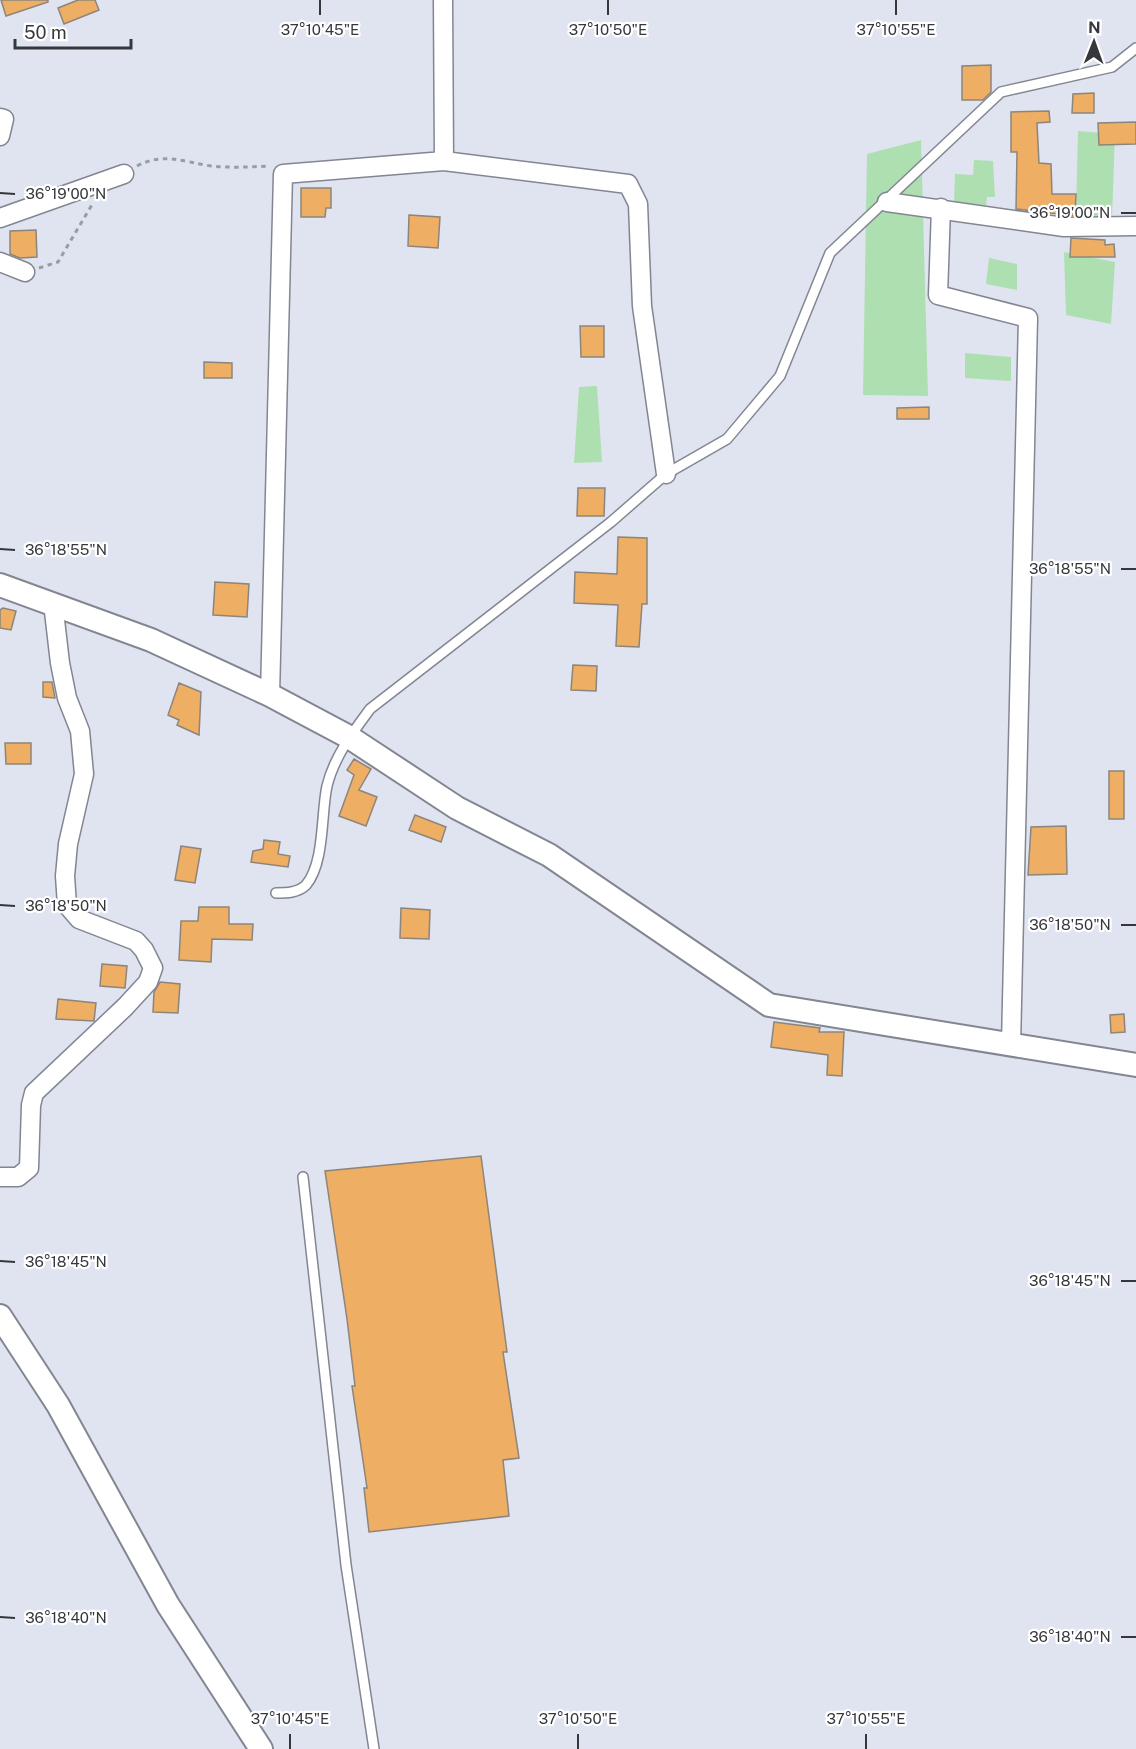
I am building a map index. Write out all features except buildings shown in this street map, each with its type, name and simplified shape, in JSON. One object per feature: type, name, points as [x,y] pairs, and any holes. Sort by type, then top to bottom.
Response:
[{"type":"street","points":[[443,0],[444,161]]},
{"type":"street","points":[[0,118],[4,119],[0,136]]},
{"type":"street","points":[[270,696],[283,174],[444,161],[628,184],[638,204],[642,306],[666,474]]},
{"type":"street","points":[[0,218],[124,174]]},
{"type":"street","points":[[887,202],[1064,227],[1136,226]]},
{"type":"street","points":[[941,208],[938,295],[1028,318],[1011,1045]]},
{"type":"street","points":[[0,262],[25,272]]},
{"type":"street","points":[[0,585],[151,640],[270,696],[350,737],[457,808],[549,855],[770,1005],[1136,1065]]},
{"type":"street","points":[[0,1177],[18,1177],[29,1168],[31,1105],[34,1093],[125,1007],[148,982],[153,968],[144,950],[136,941],[79,919],[67,905],[65,876],[68,844],[84,774],[80,731],[67,698],[60,663],[53,603]]},
{"type":"street","points":[[0,1316],[58,1405],[168,1605],[261,1749]]},
{"type":"lane","points":[[276,893],[294,892],[306,885],[313,870],[327,785],[350,737],[370,709],[611,522],[666,474],[727,440],[780,376],[830,253],[887,202],[1001,92],[1112,67],[1136,48]]},
{"type":"lane","points":[[303,1177],[346,1565],[374,1749]]},
{"type":"path","points":[[124,174],[148,161],[176,157],[212,166],[273,166]]},
{"type":"path","points":[[25,272],[58,262],[96,199]]},
{"type":"green space","points":[[1078,131],[1115,134],[1112,218],[1076,214]]},
{"type":"green space","points":[[921,140],[928,396],[863,395],[867,154]]},
{"type":"green space","points":[[974,160],[993,161],[995,197],[987,197],[986,205],[954,204],[955,174],[973,175]]},
{"type":"green space","points":[[1064,252],[1115,262],[1111,324],[1066,315]]},
{"type":"green space","points":[[989,258],[1017,264],[1017,290],[986,284]]},
{"type":"green space","points":[[965,353],[1011,357],[1011,381],[965,378]]},
{"type":"green space","points":[[597,386],[602,462],[574,463],[579,387]]}]
